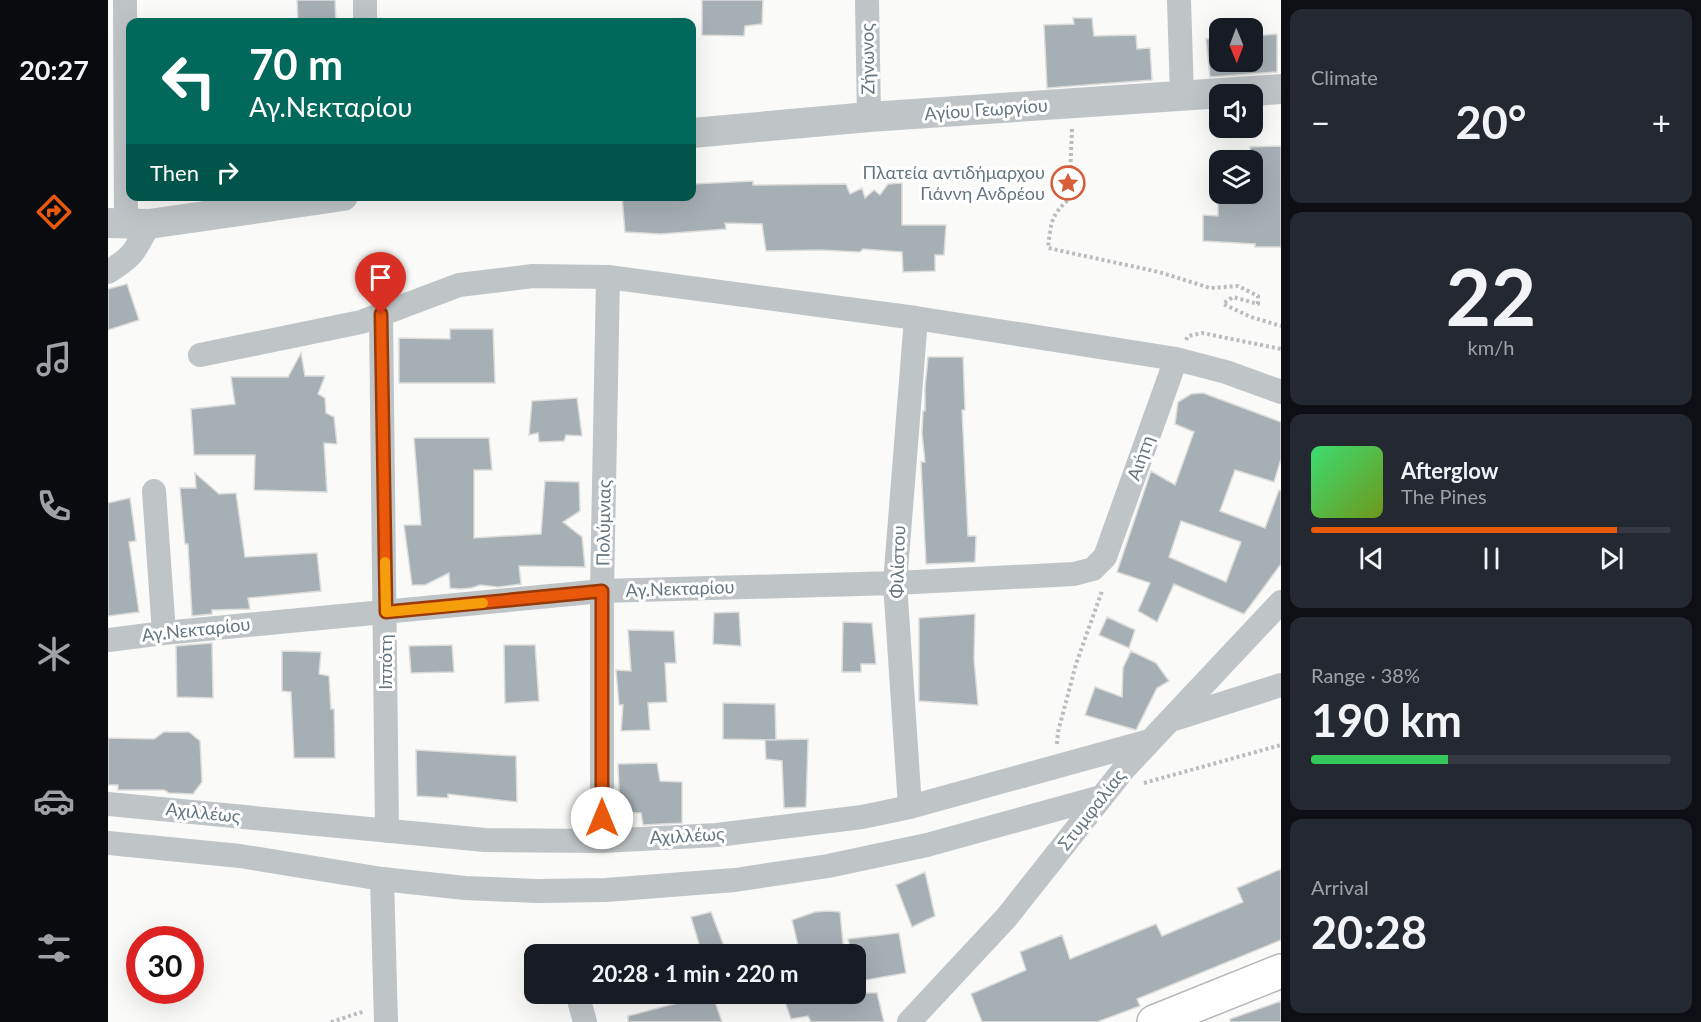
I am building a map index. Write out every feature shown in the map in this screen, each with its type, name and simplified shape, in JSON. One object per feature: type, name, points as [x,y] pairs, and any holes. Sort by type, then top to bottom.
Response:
[{"type":"main road","points":[[1154,1022],[1281,971]]},
{"type":"street","points":[[125,0],[126,75]]},
{"type":"street","points":[[365,0],[365,18]]},
{"type":"street","name":"Ζήνωνος","points":[[867,0],[869,117]]},
{"type":"street","points":[[1179,0],[1182,97]]},
{"type":"street","name":"Αγίου Γεωργίου","points":[[696,133],[869,117],[1281,89]]},
{"type":"street","points":[[108,272],[128,260],[137,249],[128,224],[128,201]]},
{"type":"street","points":[[128,224],[305,201]]},
{"type":"street","points":[[200,355],[361,322],[459,285],[533,276],[608,277],[916,318],[1176,359],[1226,372],[1281,392]]},
{"type":"street","name":"Πολύμνιας","points":[[602,841],[602,591],[608,277]]},
{"type":"street","name":"Ιππότη","points":[[381,314],[387,831]]},
{"type":"street","name":"Φιλίστου","points":[[910,807],[895,583],[916,318]]},
{"type":"street","name":"Αιήτη","points":[[1105,557],[1176,359]]},
{"type":"street","points":[[154,491],[164,633]]},
{"type":"street","name":"Αγ.Νεκταρίου","points":[[108,640],[602,591],[895,583],[1074,574],[1093,568],[1105,557]]},
{"type":"street","name":"Στυμφαλίας","points":[[909,1022],[1006,918],[1101,797],[1149,741],[1281,602]]},
{"type":"street","points":[[1169,721],[1281,685]]},
{"type":"street","name":"Αχιλλέως","points":[[108,804],[485,840],[602,841],[717,835],[861,817],[910,807],[1149,741]]},
{"type":"street","points":[[108,843],[240,856],[382,879],[465,888],[537,891],[616,890],[735,880],[828,866],[927,845],[1101,797]]},
{"type":"street","points":[[382,879],[386,1015]]},
{"type":"street","points":[[580,1004],[585,1022]]},
{"type":"path","points":[[1073,104],[1069,199],[1057,209],[1051,224],[1048,248],[1159,272],[1210,288],[1238,286],[1258,297],[1258,304],[1233,297],[1223,303],[1251,317],[1281,326]]},
{"type":"path","points":[[1176,359],[1188,336],[1202,333],[1281,349]]},
{"type":"path","points":[[1057,767],[1058,732],[1076,664],[1101,595],[1105,557]]},
{"type":"path","points":[[1101,797],[1148,781],[1281,745]]},
{"type":"path","points":[[331,1022],[360,1012],[386,1015]]},
{"type":"building","points":[[297,0],[335,0],[336,18],[298,18]]},
{"type":"building","points":[[702,0],[763,0],[762,24],[745,26],[744,36],[702,35]]},
{"type":"building","points":[[1073,18],[1092,18],[1094,36],[1136,35],[1137,49],[1150,48],[1152,80],[1047,88],[1044,25],[1074,24]]},
{"type":"building","points":[[1277,34],[1277,72],[1210,77],[1209,72],[1263,72],[1263,35]]},
{"type":"building","points":[[1206,39],[1209,39],[1209,68]]},
{"type":"building","points":[[1281,146],[1281,247],[1255,247],[1255,244],[1203,241],[1203,215],[1218,216],[1218,204],[1263,204],[1263,150],[1250,150],[1250,147]]},
{"type":"building","points":[[753,181],[753,185],[846,184],[850,194],[862,188],[865,198],[874,190],[880,195],[888,184],[902,183],[902,225],[946,225],[944,255],[935,255],[935,271],[903,272],[902,252],[863,249],[860,252],[766,251],[762,224],[725,223],[726,229],[661,234],[625,232],[622,201],[696,201],[696,184]]},
{"type":"building","points":[[127,284],[139,320],[108,330],[108,289]]},
{"type":"building","points":[[450,329],[493,329],[495,383],[399,383],[399,338],[450,339]]},
{"type":"building","points":[[301,353],[305,376],[325,376],[318,394],[325,398],[326,413],[334,417],[337,444],[324,443],[327,492],[254,490],[255,455],[194,455],[191,409],[235,404],[231,377],[288,377]]},
{"type":"building","points":[[928,357],[963,357],[965,410],[962,410],[968,536],[976,536],[975,562],[926,564],[921,462],[925,462],[922,433]]},
{"type":"building","points":[[1203,393],[1281,422],[1281,459],[1274,482],[1235,470],[1220,511],[1265,528],[1279,490],[1281,491],[1281,564],[1244,614],[1174,584],[1157,622],[1138,611],[1150,583],[1117,572],[1151,471],[1175,485],[1194,432],[1175,424],[1178,402],[1191,394]],"holes":[[[1181,521],[1241,542],[1226,582],[1169,557]]]},
{"type":"building","points":[[577,398],[582,436],[566,435],[564,441],[539,442],[538,433],[529,435],[532,401]]},
{"type":"building","points":[[414,438],[489,438],[492,470],[474,470],[474,538],[541,534],[545,481],[579,482],[580,511],[563,522],[582,537],[585,567],[519,566],[521,584],[498,587],[480,585],[471,588],[450,588],[449,573],[425,585],[412,585],[404,525],[421,525]]},
{"type":"building","points":[[195,473],[219,494],[236,493],[245,557],[317,553],[321,591],[248,598],[250,609],[212,610],[212,614],[192,616],[188,544],[185,544],[180,488],[196,488]]},
{"type":"building","points":[[130,498],[136,541],[129,542],[139,612],[108,616],[108,503]]},
{"type":"building","points":[[739,612],[741,646],[713,644],[714,613]]},
{"type":"building","points":[[975,614],[974,659],[978,705],[919,701],[919,618]]},
{"type":"building","points":[[1107,617],[1135,630],[1129,648],[1099,635]]},
{"type":"building","points":[[843,622],[872,623],[876,664],[861,664],[861,672],[842,672]]},
{"type":"building","points":[[628,630],[674,631],[676,663],[665,663],[667,702],[648,703],[650,730],[621,731],[623,705],[619,705],[616,670],[631,671]]},
{"type":"building","points":[[212,643],[213,698],[177,697],[176,646]]},
{"type":"building","points":[[452,645],[454,672],[411,673],[409,646]]},
{"type":"building","points":[[504,645],[535,645],[539,701],[505,703]]},
{"type":"building","points":[[282,651],[321,652],[319,674],[329,676],[331,709],[334,709],[335,758],[294,758],[291,692],[282,691]]},
{"type":"building","points":[[1131,651],[1156,663],[1169,681],[1157,688],[1136,730],[1085,715],[1095,687],[1122,697],[1123,668]]},
{"type":"building","points":[[723,703],[775,704],[776,740],[723,739]]},
{"type":"building","points":[[164,732],[189,732],[200,741],[202,782],[193,794],[169,793],[164,790],[118,790],[118,785],[108,785],[108,738],[154,739]]},
{"type":"building","points":[[808,739],[806,807],[784,808],[782,761],[766,759],[765,740]]},
{"type":"building","points":[[416,750],[516,756],[517,802],[448,794],[448,798],[417,796]]},
{"type":"building","points":[[657,763],[660,781],[682,782],[682,823],[643,825],[641,813],[620,812],[618,764]]},
{"type":"building","points":[[1281,869],[1281,940],[1137,999],[1140,1006],[1097,1022],[982,1022],[971,994],[1026,970],[1020,952],[1062,935],[1070,959],[1156,924],[1162,936],[1243,902],[1237,888]]},
{"type":"building","points":[[925,872],[935,916],[912,927],[896,885]]},
{"type":"building","points":[[711,912],[723,944],[699,944],[691,917]]},
{"type":"building","points":[[815,912],[840,912],[843,944],[798,944],[792,920]]},
{"type":"building","points":[[899,933],[906,973],[866,980],[866,944],[849,944],[848,939]]},
{"type":"building","points":[[866,993],[877,993],[884,1022],[811,1022],[808,1016],[791,1019],[786,1004],[866,1004]]},
{"type":"building","points":[[1281,1001],[1281,1022],[1230,1022],[1230,1019]]},
{"type":"building","points":[[674,1004],[716,1004],[722,1022],[628,1022],[628,1016]]},
{"type":"slow traffic","points":[[385,562],[386,612],[483,603]]},
{"type":"place","name":"Πλατεία αντιδήμαρχου Γιάννη Ανδρέου","points":[[1068,183]]},
{"type":"route","points":[[381,314],[386,612],[602,591],[602,818]]}]
